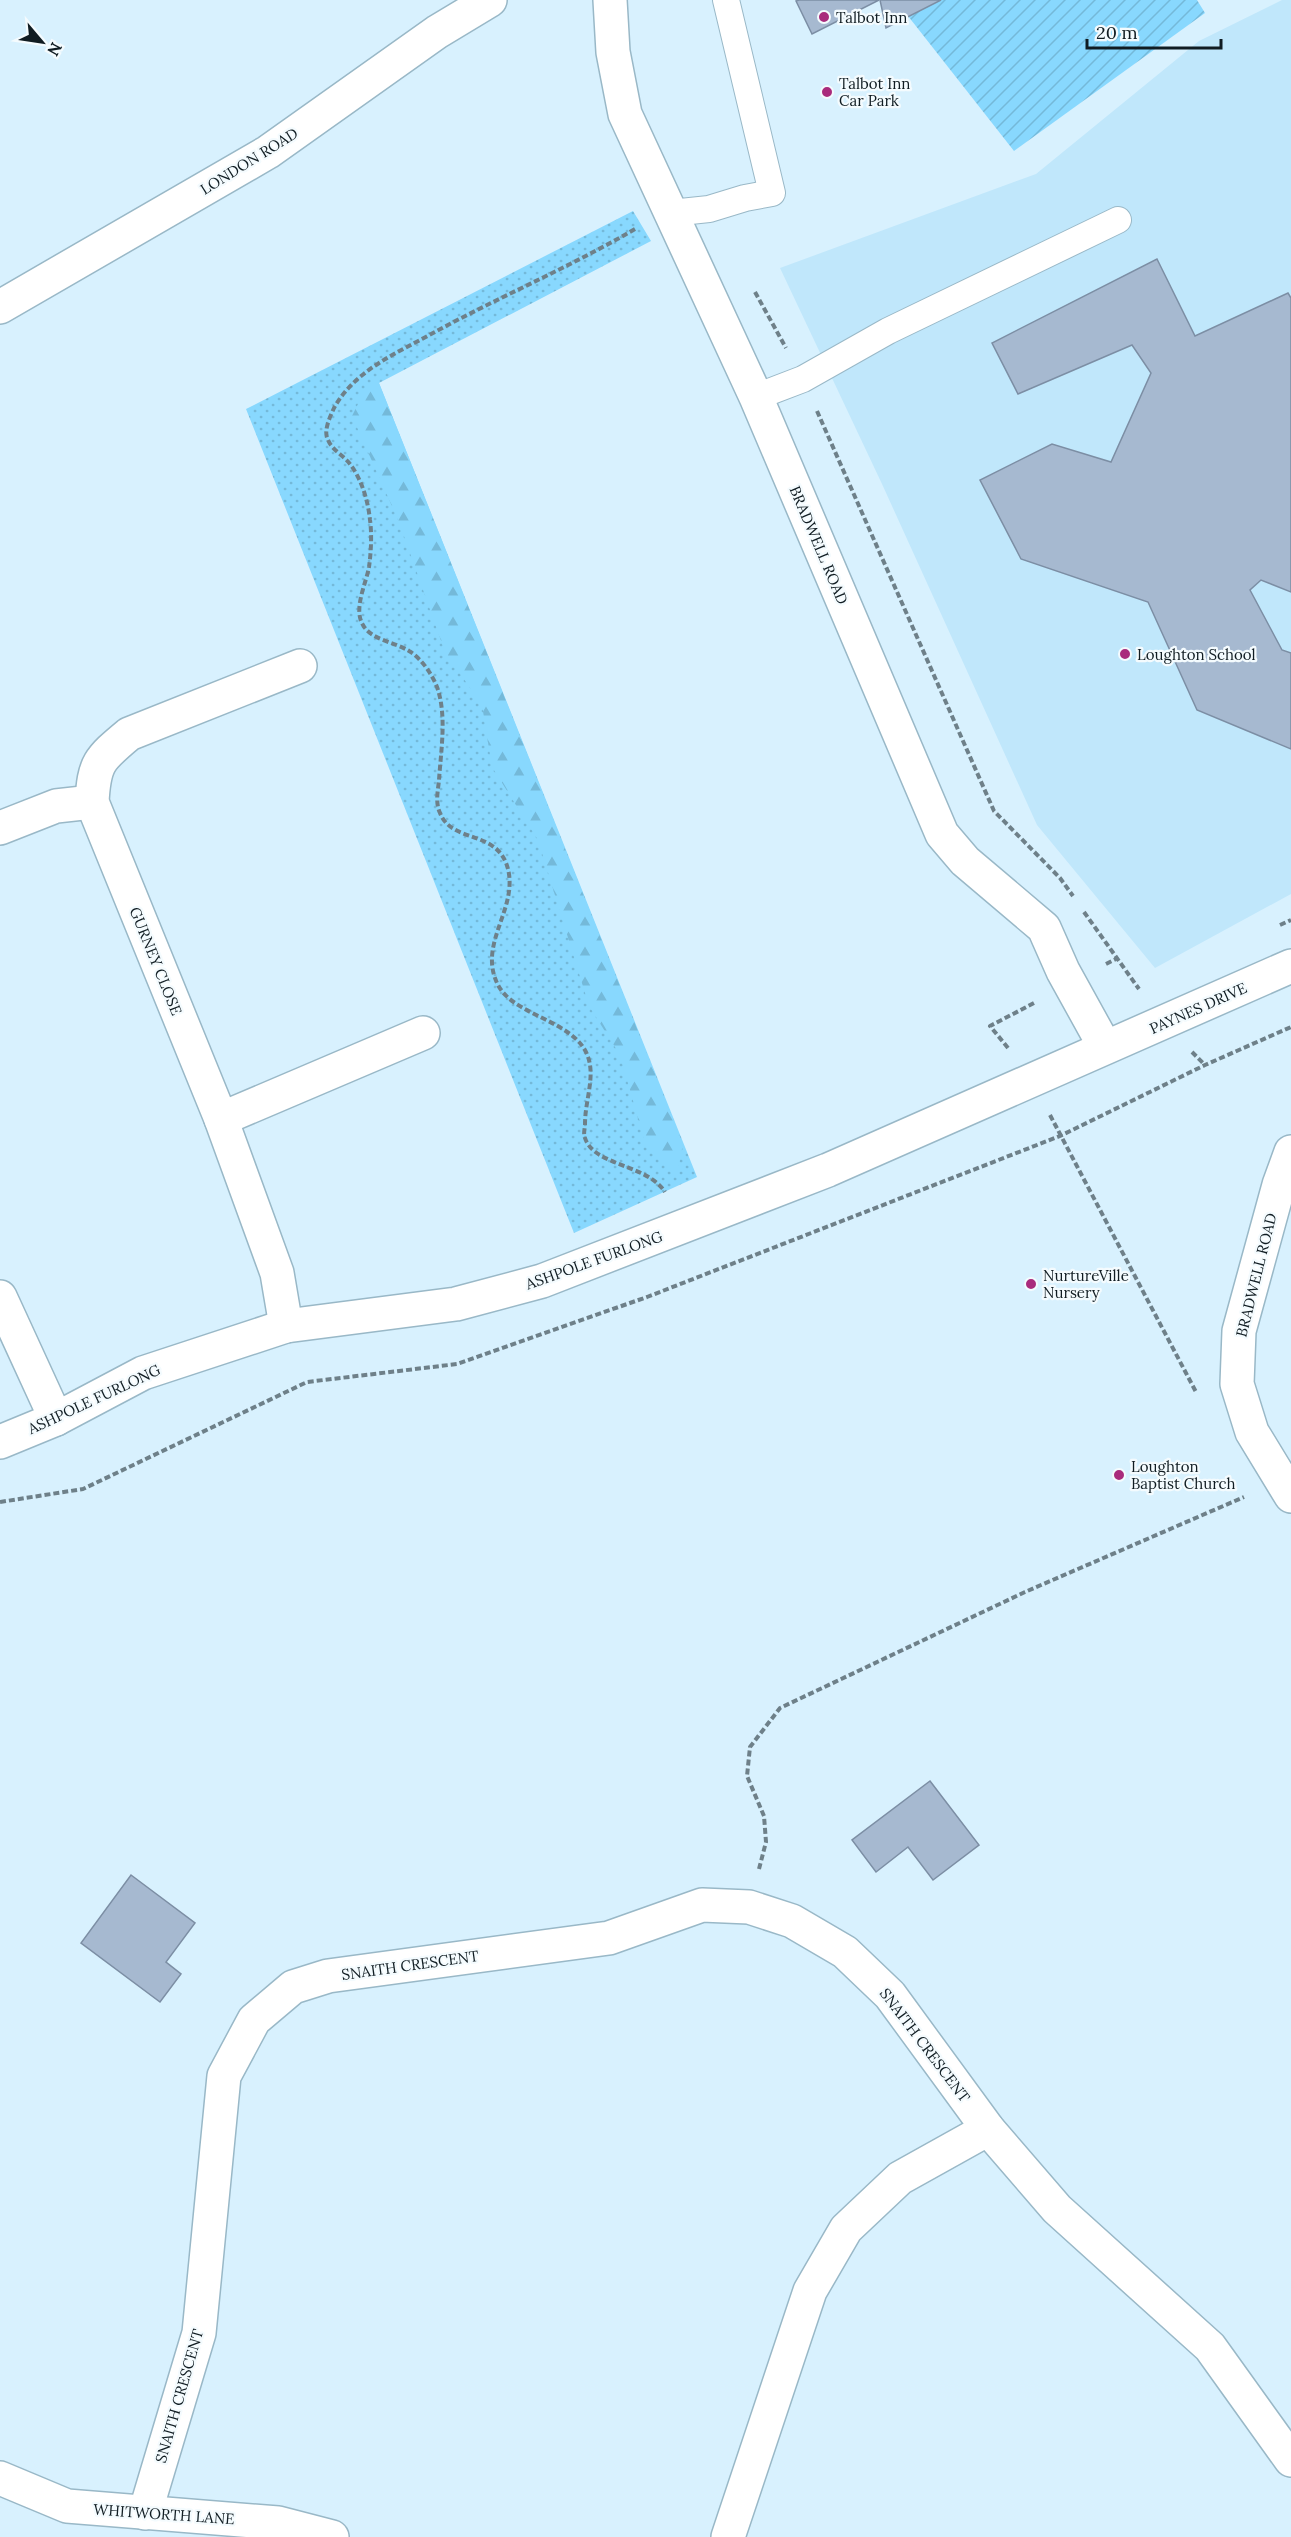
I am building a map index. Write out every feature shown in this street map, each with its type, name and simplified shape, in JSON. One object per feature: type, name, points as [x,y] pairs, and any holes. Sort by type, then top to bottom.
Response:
[{"type":"street","name":"LONDON ROAD","points":[[0,307],[268,152],[437,32],[489,0]]},
{"type":"street","name":"BRADWELL ROAD","points":[[609,0],[613,52],[625,114],[756,398],[942,834],[965,861],[1044,928],[1063,971],[1105,1047]]},
{"type":"street","name":"GURNEY CLOSE","points":[[286,1326],[277,1273],[221,1119],[92,802],[94,774],[106,754],[129,734],[300,666]]},
{"type":"street","points":[[0,828],[56,806],[92,802]]},
{"type":"street","name":"PAYNES DRIVE","points":[[1105,1047],[1289,973]]},
{"type":"street","points":[[221,1119],[423,1033]]},
{"type":"street","name":"ASHPOLE FURLONG","points":[[0,1442],[56,1419],[143,1373],[286,1326],[456,1304],[542,1281],[828,1170],[1105,1047]]},
{"type":"street","name":"BRADWELL ROAD","points":[[1291,1152],[1279,1185],[1239,1331],[1237,1384],[1252,1432],[1291,1496]]},
{"type":"street","points":[[0,1297],[56,1419]]},
{"type":"street","name":"SNAITH CRESCENT","points":[[145,2513],[199,2333],[224,2076],[254,2020],[293,1987],[328,1977],[609,1938],[702,1905],[749,1907],[792,1921],[845,1952],[890,1995],[988,2128],[1057,2208],[1210,2347],[1291,2460]]},
{"type":"street","points":[[728,2537],[810,2291],[846,2229],[900,2178],[988,2128]]},
{"type":"street","name":"WHITWORTH LANE","points":[[0,2478],[67,2506],[278,2523],[332,2537]]},
{"type":"lane","points":[[669,210],[709,209],[745,198],[772,194],[726,0]]},
{"type":"lane","points":[[756,398],[803,379],[888,331],[1118,220]]},
{"type":"path","points":[[669,210],[614,241],[376,364],[357,378],[347,390],[334,409],[326,429],[327,439],[349,463],[361,482],[371,522],[370,564],[360,603],[361,622],[369,632],[408,650],[422,662],[437,687],[442,715],[437,800],[440,815],[454,829],[492,844],[502,856],[507,868],[510,884],[507,904],[493,940],[490,964],[496,981],[504,995],[565,1029],[581,1044],[590,1061],[590,1092],[585,1114],[585,1137],[594,1149],[610,1161],[638,1169],[660,1184],[687,1225]]},
{"type":"path","points":[[753,289],[803,379],[994,811],[1060,878],[1116,959],[1165,1024],[1205,1065]]},
{"type":"path","points":[[1060,1136],[1201,1401]]},
{"type":"path","points":[[749,1907],[766,1842],[764,1816],[747,1776],[750,1747],[780,1708],[1025,1592],[1250,1494]]},
{"type":"shaded area","name":"Loughton School","points":[[1282,0],[1291,0],[1291,894],[1155,968],[1037,825],[882,484],[780,268],[1036,174],[1199,41]]},
{"type":"green space","points":[[941,0],[1197,0],[1205,13],[1014,151],[908,16]]},
{"type":"green space","points":[[633,211],[651,241],[379,383],[697,1177],[574,1233],[246,409]]},
{"type":"green space","points":[[379,383],[683,1144],[677,1174],[645,1143],[620,1055],[589,1006],[538,840],[492,767],[482,705],[445,652],[399,522],[352,416],[366,388]]},
{"type":"building","name":"Talbot Inn","points":[[879,0],[812,34],[796,1]]},
{"type":"building","name":"Talbot Inn","points":[[880,0],[941,0],[886,28]]},
{"type":"building","name":"Loughton School","points":[[1157,259],[1195,336],[1288,293],[1291,298],[1291,592],[1261,580],[1250,590],[1282,650],[1291,653],[1291,749],[1197,710],[1148,602],[1021,559],[980,480],[1052,444],[1111,462],[1151,373],[1132,345],[1018,394],[992,343]]},
{"type":"building","points":[[930,1781],[979,1845],[933,1880],[908,1847],[876,1872],[852,1840]]},
{"type":"building","points":[[131,1875],[195,1923],[166,1962],[181,1974],[160,2002],[81,1943]]},
{"type":"place","name":"Talbot Inn","points":[[824,17]]},
{"type":"place","name":"Talbot Inn Car Park","points":[[827,92]]},
{"type":"place","name":"Loughton School","points":[[1125,654]]},
{"type":"place","name":"NurtureVille Nursery","points":[[1031,1284]]},
{"type":"place","name":"Loughton Baptist Church","points":[[1119,1475]]}]
